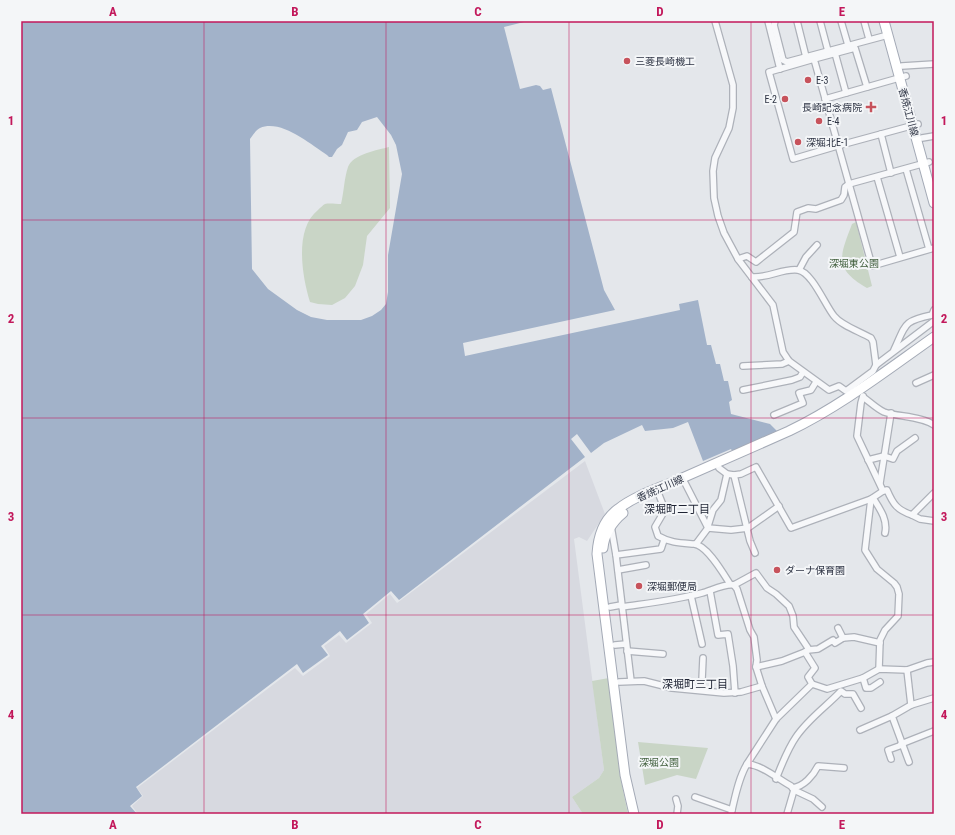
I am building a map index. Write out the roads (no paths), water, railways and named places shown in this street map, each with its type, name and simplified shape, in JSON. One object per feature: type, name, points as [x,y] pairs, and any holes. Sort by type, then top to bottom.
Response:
[{"type":"main road","name":"香焼江川線","points":[[884,21],[903,77],[926,163],[934,180]]},
{"type":"main road","name":"香焼江川線","points":[[890,21],[902,66],[903,77]]},
{"type":"main road","name":"香焼江川線","points":[[915,125],[922,138],[934,203]]},
{"type":"main road","name":"香焼江川線","points":[[791,433],[836,405],[934,337]]},
{"type":"main road","name":"香焼江川線","points":[[613,520],[632,508],[839,410],[934,345]]},
{"type":"main road","name":"香焼江川線","points":[[613,520],[618,509],[641,496],[761,447]]},
{"type":"main road","points":[[613,520],[597,554],[624,775],[634,814]]},
{"type":"main road","points":[[600,545],[603,554],[612,607],[630,774],[640,814]]},
{"type":"street","points":[[715,21],[733,85],[733,108],[729,128],[716,158],[713,171],[714,198],[724,233],[738,259],[773,305],[783,352],[789,361],[829,390],[839,386],[846,391],[873,372],[876,365],[894,350],[934,321]]},
{"type":"street","points":[[768,21],[780,69]]},
{"type":"street","points":[[775,21],[774,25],[783,60],[787,62],[888,35]]},
{"type":"street","points":[[796,21],[806,57]]},
{"type":"street","points":[[820,21],[828,51]]},
{"type":"street","points":[[841,21],[848,45]]},
{"type":"street","points":[[864,21],[869,40]]},
{"type":"street","points":[[867,87],[855,48],[769,72],[794,159],[915,125]]},
{"type":"street","points":[[835,53],[846,93]]},
{"type":"street","points":[[814,60],[872,266],[931,248],[906,169]]},
{"type":"street","points":[[902,66],[934,64]]},
{"type":"street","points":[[825,99],[903,77]]},
{"type":"street","points":[[881,134],[891,173]]},
{"type":"street","points":[[922,138],[934,136]]},
{"type":"street","points":[[738,259],[747,256],[756,262],[794,232],[797,212],[808,208],[816,209],[841,200],[845,187],[849,184],[926,163]]},
{"type":"street","points":[[877,177],[900,257]]},
{"type":"street","points":[[799,270],[806,257],[817,245]]},
{"type":"street","points":[[752,277],[768,276],[799,270],[808,276],[834,316],[839,321],[871,338],[873,342],[876,365]]},
{"type":"street","points":[[894,350],[905,325],[914,319],[932,315],[934,310]]},
{"type":"street","points":[[743,366],[782,364],[789,361]]},
{"type":"street","points":[[743,390],[792,380],[800,377],[803,372]]},
{"type":"street","points":[[916,382],[934,375]]},
{"type":"street","points":[[774,416],[803,404],[799,394],[811,390],[816,382]]},
{"type":"street","points":[[883,491],[857,436],[863,397],[885,412],[924,420],[934,425]]},
{"type":"street","points":[[880,483],[891,413]]},
{"type":"street","points":[[868,460],[884,456],[893,459],[897,451],[916,438]]},
{"type":"street","points":[[719,468],[727,474],[734,475],[741,474],[756,467],[791,528],[872,498],[887,490],[894,506],[920,519],[934,521]]},
{"type":"street","points":[[696,544],[708,527],[713,510],[721,500],[727,474]]},
{"type":"street","points":[[734,475],[750,541],[755,552]]},
{"type":"street","points":[[685,483],[704,522],[708,527],[732,530],[748,528],[779,506]]},
{"type":"street","points":[[912,515],[934,493]]},
{"type":"street","points":[[659,495],[665,510],[655,527],[658,536],[664,540],[684,544],[696,544],[709,554],[737,589],[750,630],[754,637],[757,660],[756,666],[762,686],[776,719]]},
{"type":"street","points":[[872,498],[884,517],[886,527],[885,533]]},
{"type":"street","points":[[872,498],[865,550],[877,570],[894,583],[899,594],[898,616],[882,633],[879,669]]},
{"type":"street","points":[[613,520],[621,605],[631,681]]},
{"type":"street","points":[[616,555],[661,549],[664,540]]},
{"type":"street","points":[[618,570],[646,565]]},
{"type":"street","points":[[612,607],[621,605],[622,607],[690,596],[732,584],[756,573],[767,588],[789,606],[793,616],[794,627],[815,668],[808,677],[812,684],[827,689],[862,678],[879,669],[907,670],[934,662]]},
{"type":"street","points":[[710,591],[718,635],[728,634],[735,693]]},
{"type":"street","points":[[690,596],[702,644]]},
{"type":"street","points":[[838,628],[843,638]]},
{"type":"street","points":[[756,666],[782,661],[806,651],[818,649],[833,640],[835,643],[843,638],[854,637],[880,643]]},
{"type":"street","points":[[615,645],[626,644]]},
{"type":"street","points":[[627,651],[663,654]]},
{"type":"street","points":[[699,690],[700,682],[702,680],[703,658]]},
{"type":"street","points":[[907,670],[911,705]]},
{"type":"street","points":[[862,678],[866,688],[871,688],[880,682]]},
{"type":"street","points":[[619,682],[644,682],[672,688],[735,693],[762,686]]},
{"type":"street","points":[[695,797],[732,812],[744,769],[747,764],[776,719],[812,684]]},
{"type":"street","points":[[776,779],[787,752],[796,737],[803,728],[841,691],[845,694],[853,694],[861,708]]},
{"type":"street","points":[[860,730],[892,716],[911,705],[934,698]]},
{"type":"street","points":[[892,716],[909,762]]},
{"type":"street","points":[[891,759],[888,750],[934,731]]},
{"type":"street","points":[[747,764],[751,764],[775,776],[776,779],[813,799],[822,807]]},
{"type":"street","points":[[794,789],[800,787],[818,766],[844,768]]},
{"type":"street","points":[[787,814],[794,789]]},
{"type":"street","points":[[676,799],[678,806],[677,814]]},
{"type":"water","points":[[21,21],[528,21],[504,27],[520,89],[536,85],[540,86],[543,90],[551,88],[604,290],[615,310],[463,343],[465,356],[680,310],[679,304],[698,300],[707,345],[711,345],[716,364],[720,364],[724,381],[728,381],[732,400],[729,402],[731,414],[770,424],[777,431],[732,451],[731,449],[703,461],[688,422],[673,428],[645,431],[642,425],[604,443],[591,453],[577,434],[571,439],[585,457],[399,600],[391,591],[363,614],[369,623],[347,640],[340,631],[321,646],[328,655],[303,673],[297,664],[136,787],[142,796],[130,806],[137,814],[21,814]],"holes":[[[377,117],[391,135],[396,145],[402,174],[388,255],[388,292],[386,304],[381,310],[372,316],[361,320],[327,320],[311,317],[297,310],[268,289],[252,269],[250,139],[260,128],[268,126],[277,127],[295,134],[329,157],[332,157],[337,149],[342,145],[348,132],[357,130],[362,122]]]},
{"type":"place","name":"三菱長崎機工","points":[[627,61]]},
{"type":"place","name":"E-3","points":[[808,80]]},
{"type":"place","name":"E-2","points":[[785,99]]},
{"type":"place","name":"長崎記念病院","points":[[871,107]]},
{"type":"place","name":"E-4","points":[[819,121]]},
{"type":"place","name":"深堀北E-1","points":[[798,142]]},
{"type":"place","name":"ダーナ保育園","points":[[777,570]]},
{"type":"place","name":"深堀郵便局","points":[[639,586]]},
{"type":"district","name":"深堀町二丁目","points":[[677,509]]},
{"type":"district","name":"深堀町三丁目","points":[[695,684]]},
{"type":"park label","name":"深堀東公園","points":[[854,263]]},
{"type":"park label","name":"深堀公園","points":[[659,762]]}]
